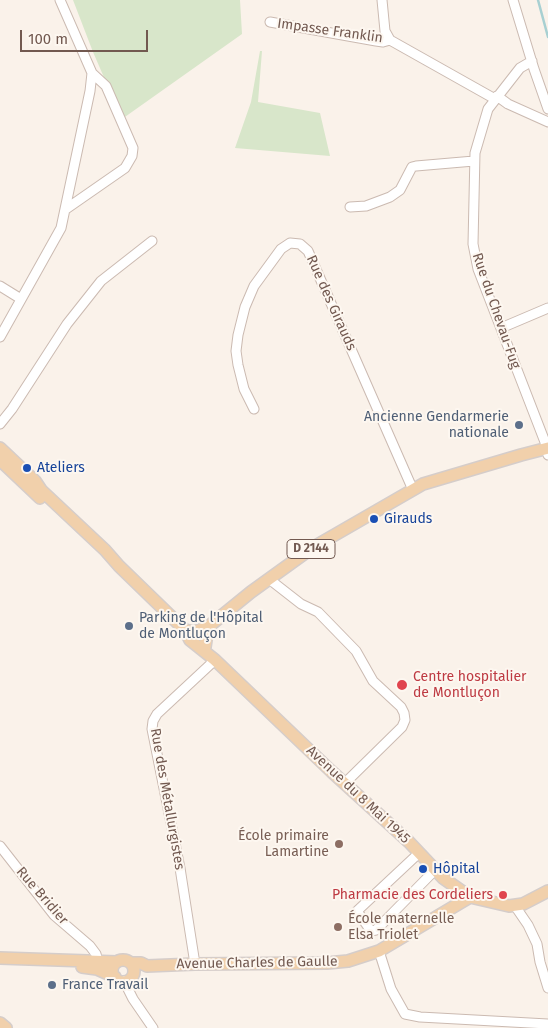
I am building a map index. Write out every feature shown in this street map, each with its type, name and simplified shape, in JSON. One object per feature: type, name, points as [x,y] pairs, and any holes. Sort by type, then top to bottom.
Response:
[{"type":"main road","name":"Avenue du 8 Mai 1945","points":[[0,448],[41,490]]},
{"type":"main road","name":"D 2144","points":[[190,634],[208,627],[251,592],[312,548],[418,487],[521,455],[547,451]]},
{"type":"main road","name":"Avenue du 8 Mai 1945","points":[[1,460],[41,490],[106,550],[119,566],[215,660],[419,852],[443,878],[470,897],[503,906],[515,906]]},
{"type":"main road","name":"Avenue du 8 Mai 1945","points":[[1,460],[104,557],[119,566]]},
{"type":"main road","points":[[205,647],[208,627]]},
{"type":"main road","name":"Avenue du 8 Mai 1945","points":[[190,634],[205,647],[215,660]]},
{"type":"main road","points":[[515,906],[548,891]]},
{"type":"main road","name":"Avenue Charles de Gaulle","points":[[131,963],[141,963],[146,966],[327,963],[356,959],[379,952],[470,897]]},
{"type":"main road","points":[[1,960],[98,965],[123,960],[131,963],[134,969],[124,978]]},
{"type":"main road","points":[[117,962],[113,971],[124,978]]},
{"type":"main road","points":[[98,965],[124,978]]},
{"type":"main road","points":[[124,978],[146,966]]},
{"type":"main road","points":[[0,1023],[6,1028]]},
{"type":"street","points":[[60,0],[92,73],[106,86],[133,148],[132,156],[125,168],[66,209]]},
{"type":"street","points":[[382,0],[385,31],[390,40],[496,98],[548,122]]},
{"type":"street","points":[[513,0],[548,109]]},
{"type":"street","name":"Impasse Franklin","points":[[270,22],[376,41],[390,40]]},
{"type":"street","name":"Rue du Chevau-Fug","points":[[532,61],[520,68],[488,109],[474,161],[475,255],[478,269],[547,451]]},
{"type":"street","points":[[0,337],[61,228],[90,91],[92,73]]},
{"type":"street","points":[[350,207],[366,206],[390,197],[400,190],[412,167],[474,161]]},
{"type":"street","points":[[0,424],[12,409],[67,324],[101,281],[152,241]]},
{"type":"street","name":"Rue des Girauds","points":[[254,409],[244,389],[236,351],[245,307],[254,286],[281,249],[290,243],[300,244],[308,251],[418,487]]},
{"type":"street","points":[[0,286],[21,299]]},
{"type":"street","points":[[501,328],[548,308]]},
{"type":"street","points":[[269,579],[301,604],[318,612],[356,650],[373,681],[402,707],[405,720],[402,727],[345,784]]},
{"type":"street","name":"Rue des Métallurgistes","points":[[195,964],[167,800],[152,729],[153,720],[157,714],[215,660]]},
{"type":"street","name":"Rue Bridier","points":[[0,846],[48,908],[90,946],[96,954],[98,965]]},
{"type":"street","points":[[419,852],[357,911],[371,931],[376,930],[435,870]]},
{"type":"street","points":[[515,906],[528,925],[537,944],[548,988]]},
{"type":"street","points":[[379,952],[391,990],[405,1014],[420,1017],[548,1024]]},
{"type":"street","points":[[124,978],[133,1000],[153,1028]]},
{"type":"green space","points":[[73,0],[240,0],[242,34],[122,119]]},
{"type":"green space","points":[[260,51],[262,51],[258,102],[320,113],[330,156],[235,148],[251,102]]},
{"type":"waterway","points":[[538,0],[548,37]]},
{"type":"place","name":"Ancienne Gendarmerie nationale","points":[[519,425]]},
{"type":"place","name":"Ateliers","points":[[27,468]]},
{"type":"place","name":"Girauds","points":[[374,519]]},
{"type":"place","name":"Parking de l'Hôpital de Montluçon","points":[[129,626]]},
{"type":"place","name":"Centre hospitalier de Montluçon","points":[[402,685]]},
{"type":"place","name":"École primaire Lamartine","points":[[339,844]]},
{"type":"place","name":"Hôpital","points":[[423,869]]},
{"type":"place","name":"Pharmacie des Cordeliers","points":[[503,895]]},
{"type":"place","name":"École maternelle Elsa Triolet","points":[[338,927]]},
{"type":"place","name":"France Travail","points":[[52,985]]}]
